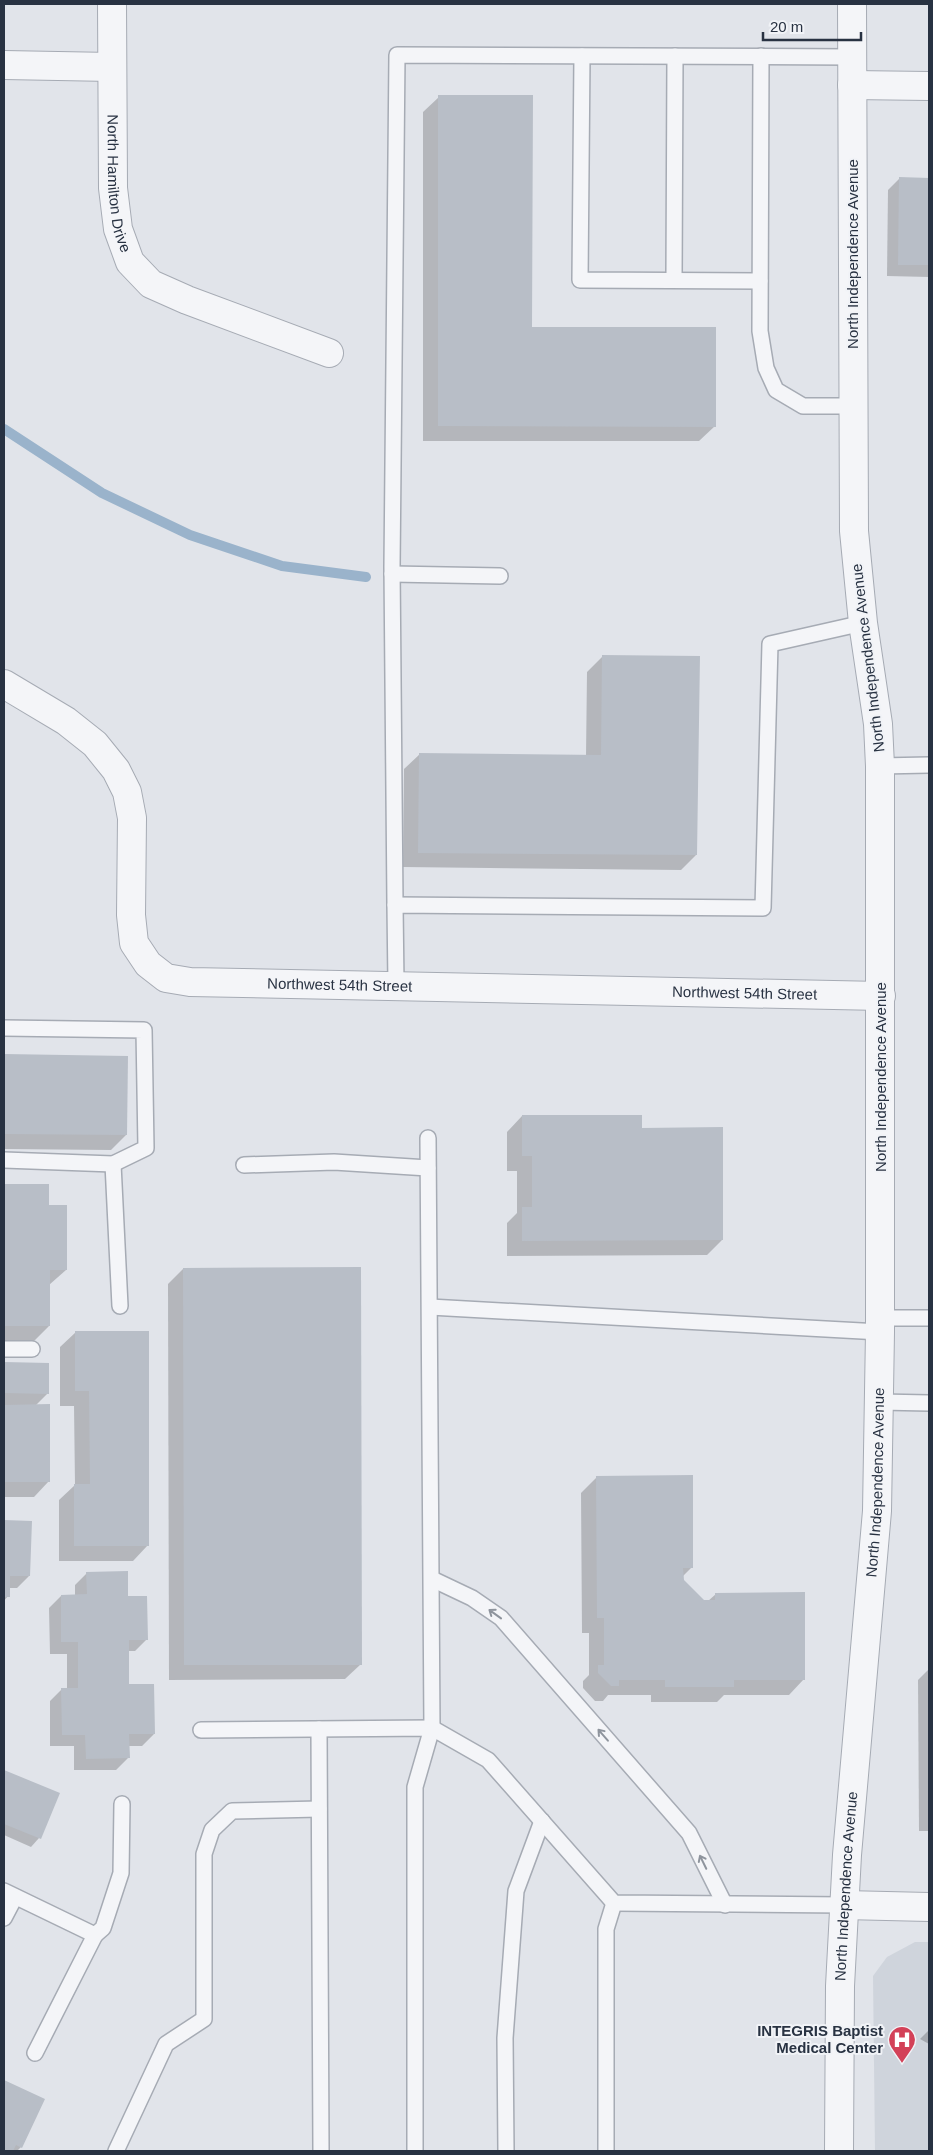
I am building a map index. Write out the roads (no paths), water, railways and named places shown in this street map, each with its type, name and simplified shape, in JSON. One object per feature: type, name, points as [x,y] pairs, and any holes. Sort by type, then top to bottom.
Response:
[{"type":"street","name":"North Hamilton Drive","points":[[112,4],[113,188],[118,229],[130,262],[151,284],[187,300],[329,353]]},
{"type":"street","name":"North Independence Avenue","points":[[839,2151],[840,1986],[844,1905],[848,1840],[874,1569],[880,1402],[880,766],[878,724],[863,623],[854,531],[852,4]]},
{"type":"street","points":[[4,65],[112,67]]},
{"type":"street","points":[[852,85],[929,86]]},
{"type":"street","name":"Northwest 54th Street","points":[[4,684],[66,721],[95,744],[116,770],[127,792],[132,818],[131,916],[134,943],[148,964],[166,978],[190,982],[881,996]]},
{"type":"street","points":[[844,1905],[929,1907]]},
{"type":"lane","points":[[396,985],[392,574],[397,55],[852,57]]},
{"type":"lane","points":[[582,56],[580,280],[760,281]]},
{"type":"lane","points":[[674,280],[675,56]]},
{"type":"lane","points":[[761,56],[760,331],[766,368],[776,390],[803,406],[854,406]]},
{"type":"lane","points":[[392,574],[500,576]]},
{"type":"lane","points":[[395,905],[763,908],[770,644],[863,623]]},
{"type":"lane","points":[[880,766],[929,765]]},
{"type":"lane","points":[[4,1028],[144,1030],[146,1148],[113,1164],[4,1160]]},
{"type":"lane","points":[[415,2151],[415,1787],[432,1728],[428,1138]]},
{"type":"lane","points":[[244,1165],[334,1162],[428,1168]]},
{"type":"lane","points":[[113,1164],[120,1306]]},
{"type":"lane","points":[[430,1307],[880,1325],[929,1318]]},
{"type":"lane","points":[[4,1349],[32,1349]]},
{"type":"lane","points":[[880,1402],[929,1403]]},
{"type":"lane","points":[[432,1579],[472,1598],[501,1618],[689,1833],[725,1905]]},
{"type":"lane","points":[[201,1730],[432,1728],[488,1760],[614,1903],[844,1905]]},
{"type":"lane","points":[[319,1729],[321,2151]]},
{"type":"lane","points":[[35,2053],[95,1935],[103,1928],[121,1873],[122,1804]]},
{"type":"lane","points":[[116,2151],[166,2044],[204,2019],[204,1854],[212,1830],[232,1811],[319,1809]]},
{"type":"lane","points":[[506,2151],[505,2038],[516,1891],[542,1821]]},
{"type":"lane","points":[[4,1918],[9,1894],[95,1935]]},
{"type":"lane","points":[[606,2151],[606,1929],[614,1903]]},
{"type":"waterway","points":[[4,429],[102,493],[190,535],[282,566],[366,577]]},
{"type":"place","name":"INTEGRIS Baptist Medical Center","points":[[902,2064]]}]
